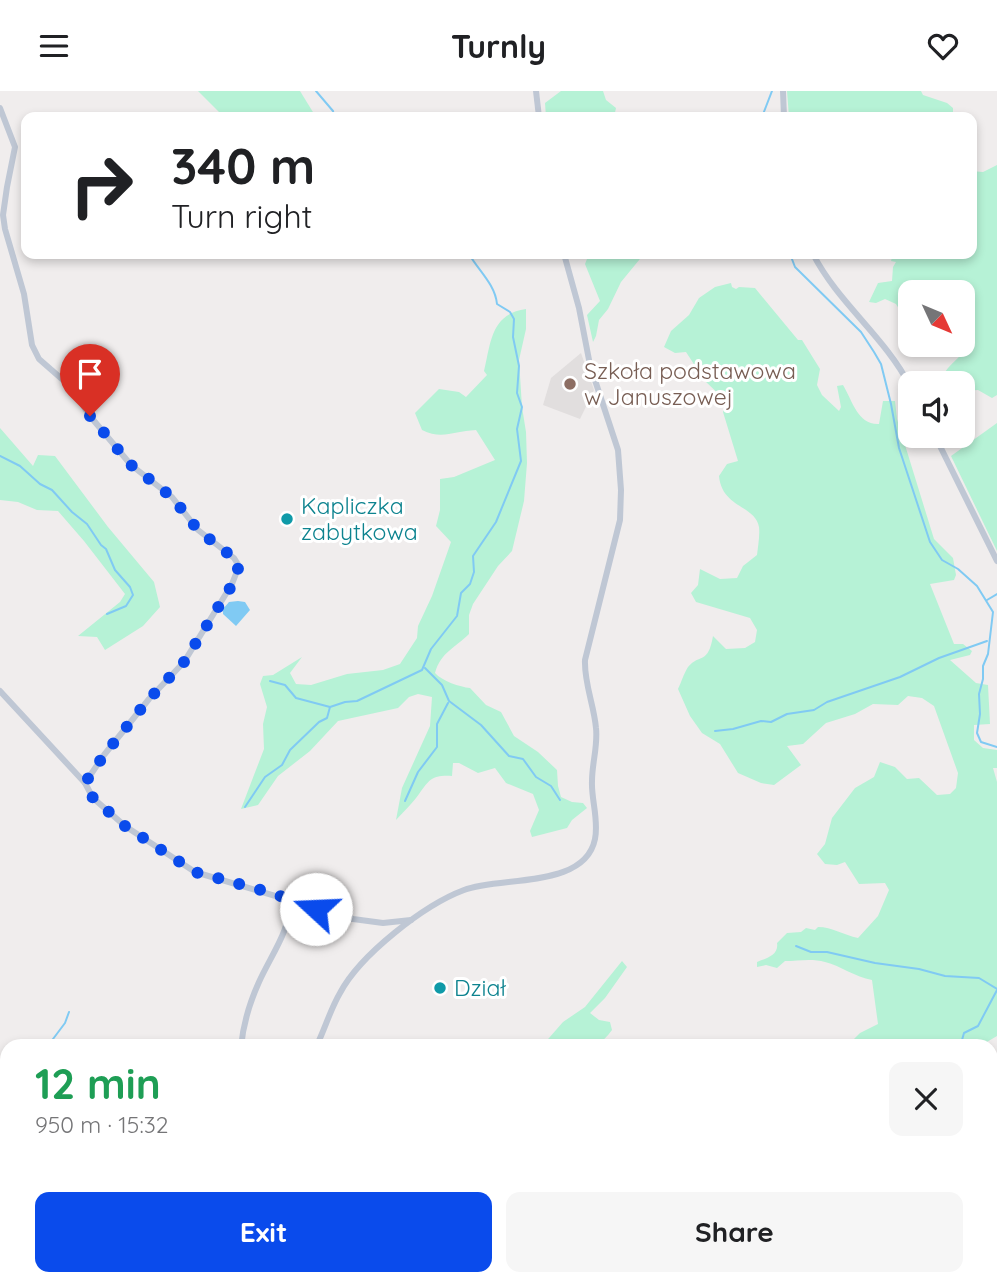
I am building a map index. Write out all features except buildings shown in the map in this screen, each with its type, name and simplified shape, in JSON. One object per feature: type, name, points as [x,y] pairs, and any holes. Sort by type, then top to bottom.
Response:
[{"type":"street","points":[[536,91],[538,112]]},
{"type":"street","points":[[783,91],[784,112]]},
{"type":"street","points":[[0,108],[15,147],[6,187],[5,229],[24,294],[32,345],[38,359],[71,387],[118,451],[172,497],[198,530],[234,558],[239,566],[232,585],[184,662],[149,699],[85,783]]},
{"type":"street","points":[[320,1039],[340,993],[356,968],[411,920],[451,895],[468,888],[535,879],[565,871],[586,858],[596,838],[592,781],[596,730],[594,709],[584,671],[620,520],[621,490],[618,450],[590,365],[579,308],[565,259]]},
{"type":"street","points":[[816,259],[900,371]]},
{"type":"street","points":[[940,448],[997,561]]},
{"type":"street","points":[[0,691],[85,783],[93,798],[125,826],[195,872],[354,919],[383,923],[411,920]]},
{"type":"street","points":[[243,1039],[254,994],[290,914],[290,899]]},
{"type":"shaded area","name":"Szkoła podstawowa w Januszowej","points":[[581,353],[594,390],[580,419],[543,405],[551,378]]},
{"type":"green space","points":[[198,91],[300,91],[313,112],[219,112]]},
{"type":"green space","points":[[561,91],[603,91],[606,100],[616,108],[615,112],[546,112],[545,103]]},
{"type":"green space","points":[[787,91],[921,91],[923,95],[947,103],[953,108],[953,112],[789,112]]},
{"type":"green space","points":[[997,165],[997,395],[992,398],[975,390],[975,371],[946,371],[959,357],[975,357],[975,280],[898,280],[898,307],[885,299],[876,303],[869,302],[878,283],[892,281],[896,262],[892,259],[977,259],[977,172],[983,172]]},
{"type":"green space","points":[[587,259],[640,259],[621,282],[608,309],[599,320],[593,342],[587,315],[600,301],[585,264]]},
{"type":"green space","points":[[731,283],[736,289],[755,288],[798,340],[802,340],[820,369],[817,385],[822,395],[839,411],[841,407],[837,386],[843,385],[861,417],[872,423],[879,424],[883,401],[895,401],[898,448],[906,448],[934,539],[953,558],[956,575],[954,580],[930,584],[954,644],[963,644],[972,651],[970,655],[950,660],[976,683],[988,685],[990,724],[974,725],[974,740],[983,748],[997,750],[997,768],[993,768],[997,782],[997,1036],[992,1039],[854,1039],[878,1024],[872,980],[815,960],[785,961],[777,968],[766,965],[757,967],[757,962],[774,953],[777,943],[787,933],[823,927],[858,938],[878,916],[889,890],[885,883],[859,884],[845,862],[837,865],[825,864],[817,854],[825,844],[832,818],[855,788],[874,777],[880,762],[895,767],[907,779],[919,778],[937,795],[950,794],[956,788],[958,773],[934,706],[922,698],[908,696],[898,705],[873,704],[855,714],[826,723],[803,744],[787,746],[801,765],[774,785],[761,783],[738,773],[720,744],[702,733],[690,716],[678,689],[688,667],[706,655],[713,636],[726,649],[745,648],[755,642],[757,630],[750,618],[696,602],[691,593],[698,585],[700,569],[720,579],[737,578],[743,566],[757,555],[759,530],[751,514],[732,500],[721,486],[719,476],[727,464],[738,461],[723,412],[727,402],[705,381],[686,352],[675,353],[664,347],[671,331],[689,315],[699,298],[715,287]]},
{"type":"green space","points":[[526,309],[526,329],[519,360],[527,463],[524,501],[512,551],[498,566],[473,604],[469,615],[469,634],[445,655],[435,673],[451,683],[470,688],[486,705],[501,712],[514,736],[538,752],[557,770],[561,797],[583,803],[587,808],[572,820],[567,828],[532,837],[530,831],[539,810],[533,794],[506,783],[495,768],[478,773],[459,763],[453,763],[452,776],[440,776],[429,781],[396,820],[402,788],[430,726],[432,697],[418,694],[409,697],[398,708],[338,721],[310,751],[278,776],[258,805],[241,809],[264,749],[263,724],[267,707],[260,684],[263,676],[273,675],[302,657],[290,673],[296,684],[311,685],[347,674],[383,670],[400,664],[417,638],[418,626],[451,542],[436,526],[440,510],[440,479],[454,477],[495,460],[476,430],[442,435],[429,433],[422,430],[415,413],[439,389],[459,392],[466,397],[487,375],[484,371],[494,331],[499,323],[514,312]]},
{"type":"green space","points":[[997,423],[997,551],[951,456],[962,448],[975,448],[975,439]]},
{"type":"green space","points":[[0,428],[33,466],[38,455],[55,456],[108,527],[154,582],[160,607],[143,626],[105,650],[97,637],[78,636],[120,602],[125,594],[58,511],[37,510],[18,502],[0,500]]},
{"type":"green space","points":[[622,961],[627,967],[605,998],[590,1013],[599,1020],[610,1022],[612,1030],[608,1035],[604,1039],[548,1039],[563,1022],[585,1007]]},
{"type":"water","points":[[229,602],[245,602],[250,610],[236,626],[223,614],[223,609]]},
{"type":"waterway","points":[[316,91],[333,112]]},
{"type":"waterway","points":[[764,112],[772,91]]},
{"type":"waterway","points":[[245,807],[265,777],[282,765],[290,750],[319,722],[327,718],[330,707],[357,701],[422,670],[431,649],[457,616],[461,593],[470,584],[474,572],[473,556],[496,522],[521,461],[517,429],[522,407],[517,393],[519,366],[513,337],[514,319],[510,312],[497,304],[490,284],[472,259]]},
{"type":"waterway","points":[[792,259],[795,267],[861,332],[881,364],[899,448],[930,542],[942,560],[958,569],[977,586],[993,612],[988,654],[983,666],[979,694],[977,733],[981,742],[997,747]]},
{"type":"waterway","points":[[0,456],[20,466],[40,484],[52,490],[87,524],[106,549],[115,570],[130,587],[133,595],[126,606],[107,614]]},
{"type":"waterway","points":[[987,600],[997,594]]},
{"type":"waterway","points":[[715,731],[761,721],[771,722],[787,714],[814,710],[827,702],[900,677],[939,658],[987,641]]},
{"type":"waterway","points":[[425,668],[442,685],[449,701],[481,725],[509,756],[523,759],[536,777],[551,786],[560,800]]},
{"type":"waterway","points":[[270,681],[285,685],[296,698],[330,707]]},
{"type":"waterway","points":[[405,801],[418,772],[437,747],[437,724],[448,703]]},
{"type":"waterway","points":[[796,946],[811,952],[827,952],[945,976],[979,978],[997,989]]},
{"type":"waterway","points":[[962,1039],[964,1033],[978,1026],[997,990]]},
{"type":"waterway","points":[[53,1039],[65,1023],[69,1012]]},
{"type":"place","name":"Szkoła podstawowa w Januszowej","points":[[570,384]]},
{"type":"place","name":"Kapliczka zabytkowa","points":[[287,519]]},
{"type":"place","name":"Dział","points":[[440,988]]},
{"type":"route","points":[[90,416],[131,465],[172,497],[198,530],[224,549],[239,566],[232,585],[184,662],[149,699],[85,783],[93,798],[125,826],[195,872],[272,893],[316,909]]}]
